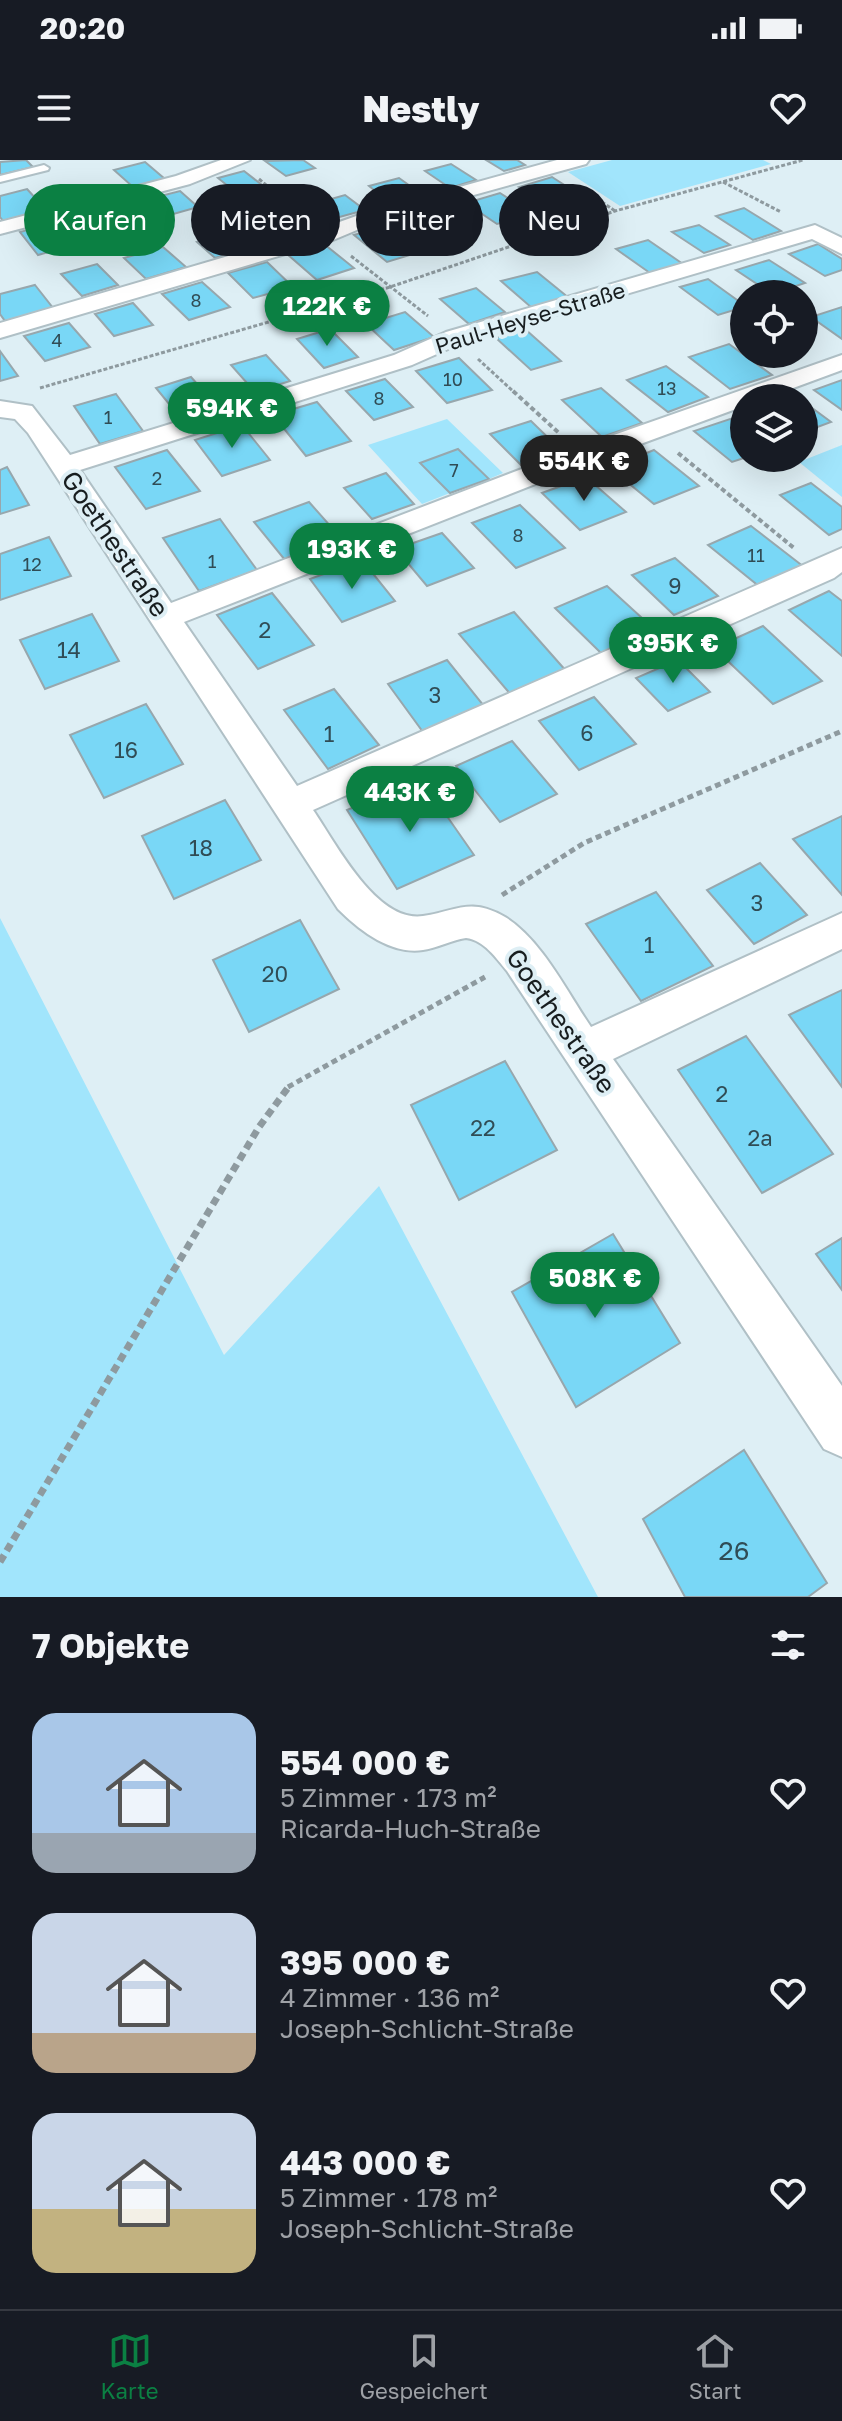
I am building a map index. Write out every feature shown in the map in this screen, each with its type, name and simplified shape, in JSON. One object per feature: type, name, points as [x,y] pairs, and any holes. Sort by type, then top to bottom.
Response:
[{"type":"street","points":[[0,228],[183,180],[238,160]]},
{"type":"street","points":[[340,229],[546,164],[579,160]]},
{"type":"street","points":[[815,231],[842,247]]},
{"type":"street","name":"Paul-Heyse-Straße","points":[[64,466],[403,360],[455,337],[815,231]]},
{"type":"street","points":[[0,331],[254,256]]},
{"type":"street","points":[[164,618],[584,455],[842,362]]},
{"type":"street","name":"Goethestraße","points":[[0,409],[12,408],[31,418],[352,898],[368,915],[391,927],[419,934],[471,921],[499,933],[521,959],[842,1431]]},
{"type":"street","points":[[290,805],[832,564]]},
{"type":"street","points":[[583,1052],[842,930]]},
{"type":"lane","points":[[0,179],[44,168]]},
{"type":"path","points":[[238,160],[266,184]]},
{"type":"path","points":[[779,160],[786,164]]},
{"type":"path","points":[[0,409],[31,390],[390,287],[615,211],[803,160]]},
{"type":"path","points":[[722,181],[815,231]]},
{"type":"path","points":[[340,247],[455,337],[584,455]]},
{"type":"path","points":[[646,432],[662,440],[832,564]]},
{"type":"path","points":[[471,921],[511,887],[584,843],[842,731]]},
{"type":"path","points":[[0,1562],[259,1127],[290,1084],[521,959]]},
{"type":"shaded area","points":[[612,160],[763,160],[771,164],[620,206],[609,199],[609,184],[586,184],[568,172]]},
{"type":"shaded area","points":[[447,419],[503,473],[489,479],[458,449],[421,462],[450,493],[422,504],[368,445]]},
{"type":"shaded area","points":[[842,445],[842,497],[811,472],[818,472],[818,454]]},
{"type":"shaded area","points":[[0,918],[224,1355],[379,1186],[598,1597],[0,1597]]},
{"type":"building","points":[[26,160],[33,167],[0,175],[0,162]]},
{"type":"building","points":[[303,160],[315,168],[286,176],[265,161]]},
{"type":"building","points":[[486,160],[517,160],[525,165],[504,171]]},
{"type":"building","points":[[145,162],[165,179],[130,184],[114,170]]},
{"type":"building","points":[[451,164],[476,180],[444,184],[425,171]]},
{"type":"building","points":[[244,171],[261,184],[226,184],[218,178]]},
{"type":"building","points":[[552,177],[563,184],[529,184]]},
{"type":"building","points":[[399,178],[407,184],[376,184]]},
{"type":"building","points":[[24,190],[24,217],[4,222],[0,217],[0,196]]},
{"type":"building","points":[[180,191],[191,201],[191,209],[175,214],[175,192]]},
{"type":"building","points":[[499,193],[499,223],[483,215],[483,198]]},
{"type":"building","points":[[345,195],[356,203],[356,212],[340,217],[340,196]]},
{"type":"building","points":[[744,208],[781,231],[753,240],[716,216]]},
{"type":"building","points":[[699,225],[730,245],[704,253],[672,232]]},
{"type":"building","points":[[648,240],[683,264],[650,273],[616,249]]},
{"type":"building","points":[[818,244],[842,259],[842,270],[825,276],[789,254]]},
{"type":"building","points":[[173,256],[186,267],[146,279],[124,258]]},
{"type":"building","points":[[289,256],[339,256],[354,268],[317,280]]},
{"type":"building","points":[[380,256],[406,256],[387,262]]},
{"type":"building","points":[[769,260],[800,280],[751,280],[736,270]]},
{"type":"building","points":[[267,262],[293,287],[253,298],[228,273]]},
{"type":"building","points":[[97,264],[118,285],[82,296],[61,274]]},
{"type":"building","points":[[537,272],[569,298],[532,308],[501,281]]},
{"type":"building","points":[[708,279],[730,295],[730,311],[718,315],[680,287]]},
{"type":"building","points":[[202,282],[230,307],[189,320],[162,294]]},
{"type":"building","points":[[35,285],[53,308],[5,321],[0,314],[0,294]]},
{"type":"building","points":[[476,288],[505,312],[469,324],[440,299]]},
{"type":"building","points":[[133,303],[153,325],[114,336],[95,314]]},
{"type":"building","points":[[842,307],[842,339],[818,322],[818,315]]},
{"type":"building","points":[[405,312],[434,337],[394,350],[366,324]]},
{"type":"building","points":[[69,323],[90,347],[45,361],[24,336]]},
{"type":"building","points":[[330,329],[358,357],[324,368],[297,339]]},
{"type":"building","points":[[525,329],[561,361],[531,370],[496,338]]},
{"type":"building","points":[[729,344],[730,368],[762,368],[772,375],[745,384],[730,384],[730,389],[689,357]]},
{"type":"building","points":[[0,351],[18,376],[0,381]]},
{"type":"building","points":[[266,355],[290,381],[255,392],[231,365]]},
{"type":"building","points":[[459,358],[492,390],[447,403],[416,371]]},
{"type":"building","points":[[666,366],[708,397],[668,412],[627,380]]},
{"type":"building","points":[[191,377],[219,409],[183,421],[156,388]]},
{"type":"building","points":[[385,379],[413,407],[374,420],[346,391]]},
{"type":"building","points":[[842,380],[842,410],[818,393],[818,389]]},
{"type":"building","points":[[601,388],[642,423],[602,437],[562,400]]},
{"type":"building","points":[[116,394],[143,431],[100,444],[74,406]]},
{"type":"building","points":[[317,402],[351,441],[306,456],[273,415]]},
{"type":"building","points":[[818,412],[831,422],[818,427]]},
{"type":"building","points":[[730,419],[730,460],[694,431]]},
{"type":"building","points":[[531,421],[567,456],[526,470],[490,434]]},
{"type":"building","points":[[242,425],[270,460],[222,476],[195,440]]},
{"type":"building","points":[[458,449],[489,479],[450,493],[420,463]]},
{"type":"building","points":[[167,450],[200,491],[146,509],[115,467]]},
{"type":"building","points":[[654,450],[699,486],[654,504],[610,468]]},
{"type":"building","points":[[7,467],[29,505],[0,514],[0,470]]},
{"type":"building","points":[[386,473],[414,504],[372,519],[344,488]]},
{"type":"building","points":[[586,477],[626,512],[580,530],[542,493]]},
{"type":"building","points":[[811,483],[842,507],[842,529],[829,535],[780,495]]},
{"type":"building","points":[[309,502],[341,538],[285,560],[254,522]]},
{"type":"building","points":[[520,505],[565,548],[516,568],[472,523]]},
{"type":"building","points":[[220,519],[257,570],[199,591],[163,538]]},
{"type":"building","points":[[751,526],[804,567],[760,587],[708,545]]},
{"type":"building","points":[[442,533],[474,568],[427,586],[396,549]]},
{"type":"building","points":[[49,537],[71,576],[0,600],[0,554]]},
{"type":"building","points":[[675,558],[718,596],[674,615],[632,575]]},
{"type":"building","points":[[362,560],[395,601],[342,622],[310,579]]},
{"type":"building","points":[[607,586],[654,629],[602,654],[555,608]]},
{"type":"building","points":[[829,591],[842,601],[842,656],[789,610]]},
{"type":"building","points":[[272,593],[314,645],[258,669],[217,615]]},
{"type":"building","points":[[514,612],[567,672],[512,696],[459,634]]},
{"type":"building","points":[[92,614],[119,661],[45,689],[20,640]]},
{"type":"building","points":[[763,626],[822,681],[773,704],[714,648]]},
{"type":"building","points":[[447,660],[484,706],[423,732],[388,684]]},
{"type":"building","points":[[678,660],[710,692],[668,711],[636,678]]},
{"type":"building","points":[[334,689],[379,745],[328,769],[284,710]]},
{"type":"building","points":[[594,697],[636,744],[579,770],[539,721]]},
{"type":"building","points":[[146,704],[183,764],[104,798],[70,735]]},
{"type":"building","points":[[512,741],[557,794],[500,822],[456,766]]},
{"type":"building","points":[[421,779],[474,855],[397,889],[347,810]]},
{"type":"building","points":[[225,800],[261,860],[174,899],[142,836]]},
{"type":"building","points":[[842,816],[842,895],[793,839]]},
{"type":"building","points":[[760,863],[807,915],[754,944],[707,890]]},
{"type":"building","points":[[656,892],[713,966],[641,1001],[586,924]]},
{"type":"building","points":[[300,920],[339,989],[249,1032],[213,960]]},
{"type":"building","points":[[842,990],[842,1087],[789,1015]]},
{"type":"building","points":[[746,1036],[833,1154],[762,1193],[678,1070]]},
{"type":"building","points":[[505,1061],[557,1150],[459,1200],[411,1105]]},
{"type":"building","points":[[613,1234],[680,1343],[576,1407],[512,1292]]},
{"type":"building","points":[[842,1238],[842,1290],[816,1254]]},
{"type":"building","points":[[744,1450],[827,1583],[808,1597],[685,1597],[643,1519]]}]
